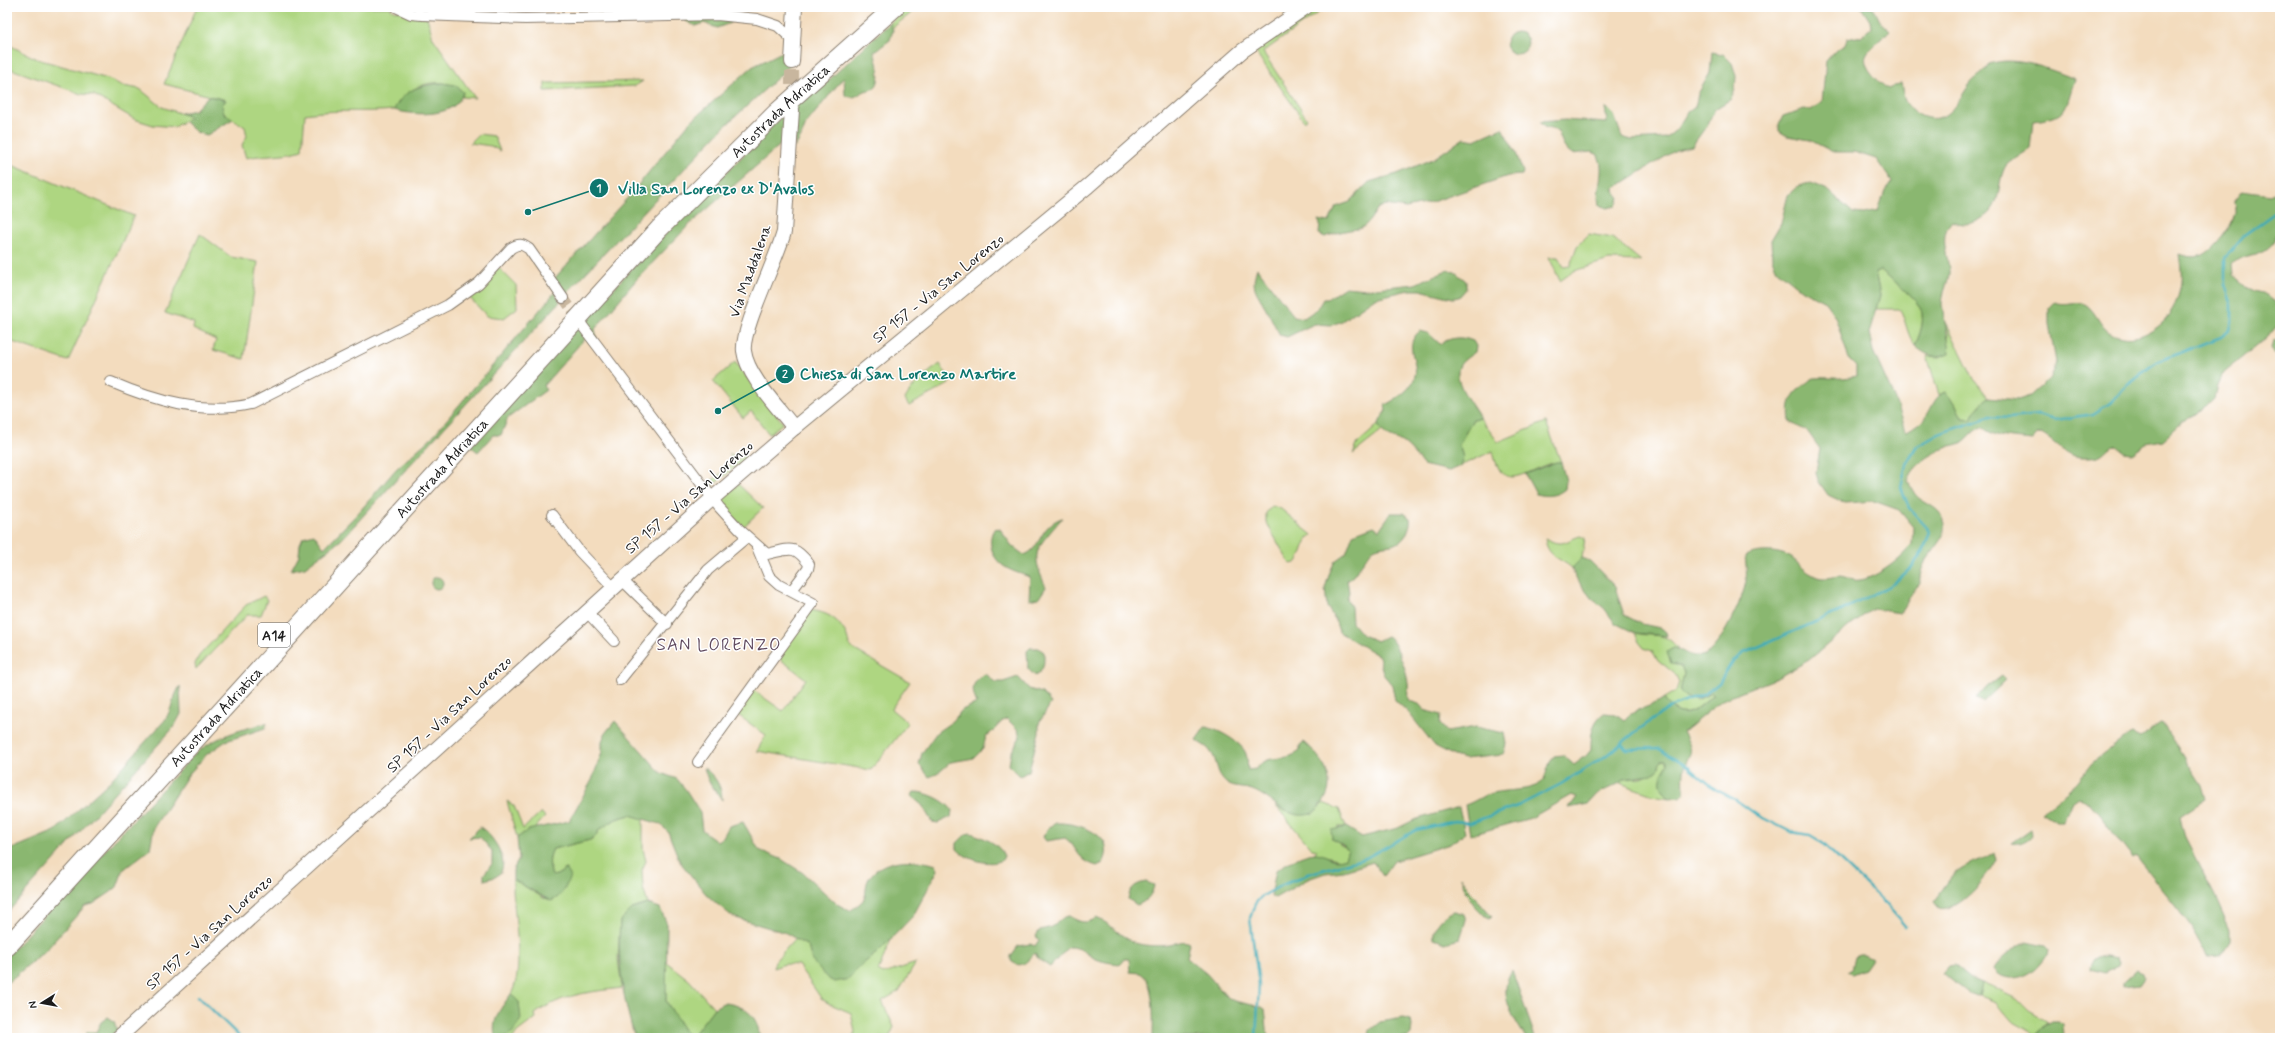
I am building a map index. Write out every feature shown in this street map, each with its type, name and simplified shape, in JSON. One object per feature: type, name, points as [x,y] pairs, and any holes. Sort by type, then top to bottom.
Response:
[{"type":"highway","name":"Autostrada Adriatica","points":[[7,929],[650,220],[770,102],[877,7]]},
{"type":"highway","name":"Autostrada Adriatica","points":[[7,947],[659,229],[776,112],[895,7]]},
{"type":"main road","points":[[792,62],[792,39],[795,7]]},
{"type":"main road","name":"SP 157 - Via San Lorenzo","points":[[118,1038],[712,498],[794,428],[1088,186],[1242,51],[1306,7]]},
{"type":"main road","name":"Via Maddalena","points":[[792,110],[784,232],[780,249],[748,327],[744,351],[752,373],[794,428]]},
{"type":"street","points":[[396,7],[411,14],[525,19],[717,15],[757,19],[778,26],[792,39]]},
{"type":"street","points":[[111,382],[138,393],[204,408],[224,408],[251,404],[448,305],[479,283],[511,248],[517,244],[522,244],[533,253],[563,298]]},
{"type":"street","points":[[581,324],[712,498],[747,537],[768,554],[793,548],[800,551],[809,564],[808,569],[792,590]]},
{"type":"street","points":[[552,515],[579,551],[666,624]]},
{"type":"street","points":[[620,680],[708,570],[747,537]]},
{"type":"street","points":[[698,762],[813,603],[779,584],[769,576],[757,546]]},
{"type":"street","points":[[586,611],[614,641]]},
{"type":"green space","points":[[197,7],[389,7],[393,10],[427,17],[433,38],[475,98],[462,97],[463,92],[454,86],[445,83],[435,83],[425,84],[415,88],[400,101],[394,110],[305,114],[302,150],[246,158],[242,145],[247,136],[245,127],[224,113],[222,105],[226,100],[164,84]]},
{"type":"green space","points":[[401,7],[473,11],[473,14],[415,12]]},
{"type":"green space","points":[[688,7],[731,7],[734,9],[730,23],[717,28],[704,23],[695,26],[684,20],[684,13]]},
{"type":"green space","points":[[908,7],[919,7],[892,28],[890,23]]},
{"type":"green space","points":[[1311,7],[1326,7],[1263,52],[1307,119],[1304,121],[1254,50]]},
{"type":"green space","points":[[1861,7],[1873,7],[1880,21],[1890,30],[1867,53],[1866,63],[1868,68],[1888,89],[1901,83],[1905,101],[1909,107],[1919,115],[1937,118],[1949,112],[1970,84],[1985,70],[1989,64],[2010,61],[2021,62],[2043,67],[2075,79],[2066,105],[2059,114],[2053,117],[2033,121],[2030,149],[2005,167],[1996,203],[1987,215],[1972,223],[1966,224],[1952,221],[1945,233],[1949,274],[1942,304],[1950,353],[1940,356],[1931,356],[1915,346],[1922,323],[1922,314],[1919,305],[1909,294],[1880,270],[1875,272],[1880,295],[1869,333],[1873,351],[1895,400],[1905,431],[1921,422],[1926,417],[1940,395],[1945,392],[1955,403],[1962,418],[1971,419],[1974,412],[1988,397],[2018,400],[2030,396],[2050,378],[2056,362],[2049,324],[2049,308],[2055,302],[2062,304],[2082,303],[2086,305],[2090,308],[2105,329],[2120,337],[2142,335],[2153,330],[2170,313],[2179,293],[2181,269],[2179,254],[2197,257],[2208,252],[2213,247],[2229,228],[2235,215],[2234,201],[2242,191],[2270,195],[2280,188],[2280,217],[2277,236],[2266,250],[2246,256],[2234,262],[2232,265],[2233,275],[2253,292],[2262,294],[2273,301],[2280,311],[2280,323],[2266,338],[2223,373],[2217,386],[2214,399],[2203,410],[2188,417],[2163,440],[2146,443],[2132,453],[2124,452],[2115,445],[2097,456],[2079,457],[2062,450],[2041,434],[2037,435],[2033,440],[2013,438],[1993,434],[1982,427],[1976,430],[1961,443],[1950,446],[1924,460],[1910,475],[1908,481],[1918,497],[1935,508],[1941,515],[1945,524],[1945,531],[1923,566],[1920,575],[1920,584],[1903,609],[1900,613],[1873,609],[1853,623],[1809,660],[1777,678],[1722,700],[1683,732],[1691,750],[1684,771],[1684,794],[1680,797],[1669,798],[1663,789],[1661,785],[1661,778],[1668,764],[1666,760],[1661,760],[1658,770],[1652,775],[1623,779],[1620,783],[1597,794],[1588,804],[1569,808],[1577,797],[1571,795],[1531,818],[1470,835],[1465,805],[1489,794],[1536,786],[1543,781],[1554,756],[1563,755],[1574,765],[1591,750],[1594,725],[1604,713],[1616,714],[1624,720],[1638,710],[1654,704],[1664,698],[1676,711],[1688,713],[1694,711],[1713,695],[1712,693],[1695,699],[1684,696],[1680,692],[1684,673],[1681,666],[1671,664],[1667,652],[1673,648],[1694,656],[1702,656],[1716,645],[1730,623],[1741,599],[1746,581],[1745,556],[1763,552],[1782,554],[1793,559],[1806,570],[1821,578],[1843,576],[1854,580],[1861,580],[1869,578],[1886,568],[1902,556],[1912,544],[1913,527],[1899,510],[1874,501],[1845,503],[1828,495],[1819,482],[1816,472],[1820,449],[1808,432],[1790,422],[1789,410],[1791,401],[1793,396],[1800,388],[1813,379],[1845,378],[1856,376],[1856,366],[1849,359],[1835,316],[1825,302],[1802,290],[1777,270],[1772,259],[1771,240],[1781,223],[1788,195],[1798,186],[1810,183],[1828,190],[1853,213],[1864,214],[1878,211],[1885,191],[1892,182],[1876,159],[1854,152],[1833,152],[1810,140],[1787,136],[1779,131],[1779,124],[1783,116],[1804,109],[1811,110],[1822,102],[1826,61],[1836,50],[1845,45],[1847,39],[1861,36],[1871,28],[1870,21]]},
{"type":"green space","points":[[890,23],[893,30],[890,40],[874,52],[877,60],[879,76],[877,85],[873,89],[851,97],[845,95],[844,77],[806,124],[795,147],[795,105],[810,92],[819,89]]},
{"type":"green space","points":[[1517,32],[1525,35],[1528,43],[1525,51],[1517,54],[1509,51],[1506,43],[1509,35]]},
{"type":"green space","points":[[7,44],[37,59],[108,79],[123,86],[140,89],[162,107],[188,116],[189,118],[175,127],[153,125],[134,119],[94,95],[81,94],[8,68]]},
{"type":"green space","points":[[786,50],[789,65],[787,69],[723,128],[563,297],[553,280],[630,195],[689,123],[752,67]]},
{"type":"green space","points":[[1712,52],[1723,54],[1732,63],[1736,76],[1735,90],[1731,99],[1715,109],[1708,124],[1692,146],[1676,150],[1613,189],[1619,198],[1616,206],[1607,208],[1599,205],[1598,192],[1601,166],[1597,154],[1591,152],[1572,154],[1564,147],[1558,131],[1544,127],[1540,122],[1565,120],[1607,123],[1605,108],[1607,108],[1614,115],[1622,137],[1631,140],[1666,138],[1676,130],[1687,113],[1695,107],[1698,94],[1710,73]]},
{"type":"green space","points":[[643,81],[635,86],[545,91],[545,83]]},
{"type":"green space","points":[[443,83],[455,85],[463,92],[453,107],[444,111],[423,114],[394,110],[408,92],[428,85]]},
{"type":"green space","points":[[208,96],[226,100],[222,105],[224,113],[233,119],[207,135],[196,132],[185,122],[189,118],[188,116],[181,113],[195,110]]},
{"type":"green space","points":[[790,108],[786,144],[779,146],[688,226],[636,280],[595,329],[597,339],[583,322],[637,263]]},
{"type":"green space","points":[[1502,128],[1516,153],[1523,172],[1522,175],[1508,176],[1429,203],[1406,208],[1385,205],[1378,208],[1368,223],[1361,228],[1336,233],[1325,237],[1319,234],[1320,224],[1318,220],[1329,222],[1336,207],[1350,202],[1369,182],[1397,174],[1433,159],[1464,138],[1475,140]]},
{"type":"green space","points":[[479,134],[494,136],[500,151],[491,146],[470,143]]},
{"type":"green space","points":[[7,163],[134,216],[68,361],[7,340]]},
{"type":"green space","points":[[200,234],[231,257],[258,262],[244,359],[213,350],[216,340],[193,329],[194,323],[165,313]]},
{"type":"green space","points":[[1589,234],[1613,238],[1641,261],[1609,260],[1574,271],[1560,281],[1549,257],[1558,257],[1564,267],[1570,266],[1577,246]]},
{"type":"green space","points":[[498,267],[516,285],[517,308],[504,318],[487,316],[467,295]]},
{"type":"green space","points":[[1257,268],[1294,316],[1304,318],[1317,309],[1323,299],[1327,299],[1345,287],[1367,289],[1415,284],[1447,270],[1455,272],[1466,281],[1466,289],[1459,297],[1453,298],[1420,290],[1409,290],[1375,298],[1342,321],[1332,325],[1314,324],[1287,337],[1280,335],[1256,291],[1254,280]]},
{"type":"green space","points":[[1880,270],[1909,294],[1921,309],[1922,323],[1915,346],[1899,309],[1876,309],[1880,295],[1875,272]]},
{"type":"green space","points":[[555,292],[560,302],[341,540],[305,567],[291,570],[299,555],[300,544],[303,537],[314,534],[324,548],[359,512],[396,469],[432,437]]},
{"type":"green space","points":[[1945,320],[1974,379],[1988,397],[1980,405],[1972,419],[1962,418],[1955,403],[1945,392],[1939,395],[1927,356],[1941,357],[1949,334]]},
{"type":"green space","points":[[578,326],[586,337],[543,386],[546,390],[508,418],[501,435],[493,435],[478,452],[469,445]]},
{"type":"green space","points":[[1420,331],[1428,333],[1440,344],[1452,339],[1464,338],[1473,341],[1476,346],[1475,352],[1460,365],[1458,373],[1461,387],[1480,418],[1473,419],[1459,445],[1463,457],[1460,466],[1449,471],[1423,465],[1406,445],[1387,436],[1378,425],[1386,410],[1385,405],[1403,394],[1412,383],[1415,374],[1412,347],[1413,339]]},
{"type":"green space","points":[[2280,339],[2279,355],[2274,353],[2270,347],[2272,341]]},
{"type":"green space","points":[[735,362],[783,423],[769,434],[751,411],[743,418],[713,381]]},
{"type":"green space","points":[[940,364],[949,378],[949,384],[909,406],[905,399],[912,388]]},
{"type":"green space","points":[[1480,418],[1498,442],[1546,422],[1561,462],[1539,467],[1520,476],[1511,477],[1504,474],[1498,466],[1493,451],[1460,466],[1463,457],[1459,445],[1473,419]]},
{"type":"green space","points":[[1378,425],[1382,431],[1353,454],[1358,443]]},
{"type":"green space","points":[[730,453],[737,460],[744,454],[747,458],[712,486],[708,481],[711,481],[735,462],[729,454]]},
{"type":"green space","points":[[1556,462],[1561,462],[1566,481],[1565,489],[1551,495],[1536,494],[1525,474]]},
{"type":"green space","points":[[738,484],[763,508],[743,527],[717,502]]},
{"type":"green space","points":[[1272,506],[1281,509],[1312,535],[1306,541],[1299,560],[1296,563],[1290,564],[1266,522],[1266,513]]},
{"type":"green space","points":[[1391,513],[1404,513],[1410,518],[1407,533],[1400,542],[1396,544],[1372,550],[1353,576],[1347,580],[1349,592],[1347,599],[1351,607],[1352,623],[1362,635],[1377,641],[1387,636],[1394,643],[1406,672],[1409,701],[1419,704],[1424,710],[1441,715],[1440,724],[1447,732],[1476,727],[1504,733],[1506,744],[1503,755],[1464,759],[1454,756],[1435,746],[1408,712],[1395,700],[1392,685],[1383,674],[1379,656],[1339,632],[1335,619],[1327,607],[1325,588],[1330,572],[1335,561],[1346,553],[1353,534],[1374,526],[1379,530]]},
{"type":"green space","points":[[1062,518],[1038,550],[1038,564],[1046,587],[1039,598],[1029,600],[1030,577],[1005,567],[996,559],[991,546],[993,532],[995,528],[1000,529],[1012,546],[1024,555],[1034,548],[1048,526]]},
{"type":"green space","points":[[1580,536],[1585,538],[1582,558],[1572,568],[1551,553],[1546,544],[1545,538],[1556,543],[1563,543]]},
{"type":"green space","points":[[1582,558],[1590,561],[1615,587],[1624,615],[1642,624],[1660,628],[1666,632],[1667,636],[1635,633],[1615,623],[1604,608],[1592,599],[1575,577],[1572,568]]},
{"type":"green space","points":[[437,577],[441,579],[443,583],[441,587],[437,589],[433,587],[431,583],[433,579]]},
{"type":"green space","points":[[264,596],[267,600],[261,615],[247,615],[196,669],[195,664],[199,656],[246,605]]},
{"type":"green space","points":[[811,610],[831,616],[842,627],[849,644],[853,649],[910,682],[891,709],[908,723],[871,770],[757,751],[766,735],[735,713],[753,690],[783,711],[806,679],[776,656]]},
{"type":"green space","points":[[1635,633],[1664,637],[1669,639],[1678,649],[1673,648],[1673,664],[1681,666],[1684,673],[1680,692],[1697,700],[1712,693],[1713,695],[1700,706],[1688,713],[1676,711],[1664,698],[1676,691],[1679,682],[1675,674],[1658,660],[1652,651],[1644,648],[1639,642]]},
{"type":"green space","points":[[1030,648],[1038,648],[1044,652],[1044,663],[1042,669],[1035,676],[1028,669],[1027,651]]},
{"type":"green space","points":[[986,674],[995,682],[1003,682],[1018,677],[1029,689],[1042,693],[1051,703],[1039,723],[1039,732],[1029,771],[1020,776],[1009,765],[1011,753],[1020,737],[1018,730],[1007,719],[986,736],[983,749],[974,758],[951,762],[937,774],[929,777],[919,764],[922,753],[937,732],[953,721],[962,710],[977,703],[973,690],[974,686],[977,679]]},
{"type":"green space","points":[[2002,676],[2006,680],[1983,702],[1976,699],[1987,687]]},
{"type":"green space","points":[[180,686],[181,714],[174,727],[7,913],[7,851],[55,831],[110,781],[165,720]]},
{"type":"green space","points":[[615,721],[661,773],[677,779],[686,790],[700,812],[702,830],[717,841],[723,837],[729,826],[743,822],[759,850],[781,859],[803,873],[837,904],[850,911],[864,899],[868,880],[874,872],[881,867],[889,863],[899,861],[918,861],[936,865],[938,870],[913,916],[878,952],[859,967],[849,979],[835,982],[828,979],[812,961],[808,946],[786,933],[733,917],[717,904],[706,894],[680,862],[668,832],[660,824],[630,815],[616,819],[599,830],[596,836],[590,840],[553,849],[550,856],[550,869],[552,876],[557,875],[566,869],[570,875],[564,891],[555,899],[551,901],[517,882],[513,879],[513,870],[519,859],[517,838],[528,830],[569,821],[592,780],[602,752],[602,741],[606,732]]},
{"type":"green space","points":[[267,723],[265,728],[226,741],[206,755],[188,775],[154,827],[150,849],[123,870],[117,887],[93,904],[85,906],[47,949],[7,983],[7,956],[191,758],[208,745],[226,735]]},
{"type":"green space","points":[[2162,723],[2202,785],[2206,799],[2180,816],[2185,838],[2216,898],[2230,930],[2230,941],[2220,956],[2207,957],[2194,930],[2185,917],[2136,856],[2133,858],[2090,803],[2078,797],[2072,801],[2063,822],[2056,822],[2042,813],[2077,782],[2092,763],[2127,736],[2133,733],[2141,737]]},
{"type":"green space","points":[[1205,727],[1222,733],[1240,745],[1246,754],[1248,770],[1256,769],[1261,764],[1271,759],[1293,755],[1300,751],[1300,745],[1304,742],[1321,760],[1328,776],[1328,791],[1325,799],[1313,813],[1296,815],[1281,808],[1259,793],[1245,788],[1229,785],[1220,776],[1213,755],[1207,748],[1196,740]]},
{"type":"green space","points":[[1666,760],[1669,764],[1661,781],[1663,789],[1669,798],[1653,795],[1620,783],[1623,779],[1642,778],[1658,770],[1660,761]]},
{"type":"green space","points":[[704,768],[717,782],[721,790],[722,800],[708,780]]},
{"type":"green space","points":[[914,792],[930,795],[945,803],[952,810],[951,817],[938,823],[932,822],[922,805],[911,796]]},
{"type":"green space","points":[[507,801],[514,806],[523,829],[541,812],[545,817],[533,830],[528,830],[517,838]]},
{"type":"green space","points":[[1323,803],[1339,809],[1346,827],[1338,827],[1338,843],[1348,850],[1345,858],[1341,860],[1314,853],[1317,850],[1312,849],[1275,805],[1287,811],[1300,814],[1313,811],[1319,808]]},
{"type":"green space","points":[[1459,807],[1465,833],[1450,844],[1394,861],[1383,876],[1373,862],[1344,871],[1325,873],[1308,879],[1275,898],[1271,896],[1276,870],[1290,862],[1305,855],[1315,853],[1319,853],[1337,860],[1345,858],[1348,850],[1343,845],[1332,839],[1331,830],[1346,827],[1362,837],[1398,828],[1414,820]]},
{"type":"green space","points":[[630,815],[643,818],[643,849],[646,861],[642,870],[643,888],[648,904],[632,909],[620,921],[618,959],[622,988],[576,995],[555,1002],[535,1014],[536,1018],[517,1032],[513,1038],[506,1038],[517,1025],[519,1002],[511,994],[518,970],[513,879],[545,899],[566,869],[557,875],[552,876],[550,869],[550,856],[553,849],[590,840],[596,836],[599,830],[616,819]]},
{"type":"green space","points":[[1056,823],[1065,823],[1084,828],[1101,838],[1105,845],[1106,853],[1103,863],[1097,866],[1085,860],[1065,838],[1046,841],[1043,837],[1048,828]]},
{"type":"green space","points":[[480,827],[495,842],[502,857],[503,864],[501,871],[497,876],[484,880],[484,874],[492,864],[492,851],[480,837],[469,838]]},
{"type":"green space","points":[[2031,829],[2032,834],[2023,842],[2011,843]]},
{"type":"green space","points":[[971,833],[995,844],[1002,851],[1004,856],[1002,860],[991,863],[978,861],[961,853],[957,849],[957,843],[966,834]]},
{"type":"green space","points":[[1994,852],[1996,860],[1980,884],[1964,900],[1947,908],[1939,908],[1934,902],[1954,875],[1966,866]]},
{"type":"green space","points":[[1461,876],[1470,891],[1492,916],[1489,918],[1479,910],[1471,900],[1465,889]]},
{"type":"green space","points":[[1146,882],[1154,885],[1151,894],[1146,900],[1137,905],[1128,899],[1130,892],[1134,887]]},
{"type":"green space","points":[[648,904],[660,908],[667,924],[666,1001],[689,1038],[637,1038],[633,1032],[621,977],[619,950],[620,921],[632,909]]},
{"type":"green space","points":[[1454,911],[1464,914],[1466,920],[1460,939],[1445,943],[1434,939],[1436,925],[1442,918]]},
{"type":"green space","points":[[1069,916],[1082,922],[1096,918],[1108,924],[1137,944],[1156,946],[1182,942],[1190,943],[1187,958],[1207,974],[1226,996],[1234,1001],[1265,1009],[1268,1038],[1153,1038],[1153,1013],[1149,984],[1145,977],[1140,973],[1130,972],[1129,959],[1124,959],[1120,964],[1107,962],[1094,958],[1079,949],[1068,947],[1050,967],[1038,959],[1035,953],[1021,965],[1015,964],[1011,961],[1011,956],[1018,946],[1030,944],[1035,946],[1039,940],[1036,936],[1040,930],[1052,927],[1064,917]]},
{"type":"green space","points":[[892,937],[878,971],[883,974],[916,963],[899,991],[882,1001],[894,1027],[889,1038],[853,1038],[855,1032],[851,1013],[828,1003],[821,998],[798,965],[785,964],[773,968],[775,961],[795,939],[808,946],[812,961],[849,979]]},
{"type":"green space","points":[[2026,942],[2045,946],[2049,950],[2048,955],[2035,969],[2020,977],[2008,978],[1998,973],[1994,969],[2004,957]]},
{"type":"green space","points":[[1864,955],[1872,959],[1865,969],[1852,974],[1847,972],[1851,970],[1854,957]]},
{"type":"green space","points":[[2105,956],[2117,958],[2119,964],[2118,967],[2105,973],[2089,969],[2092,961],[2099,957]]},
{"type":"green space","points":[[665,961],[689,980],[714,1008],[691,1038],[689,1038],[666,1001]]},
{"type":"green space","points":[[1954,965],[1970,978],[1982,983],[1979,996],[1971,995],[1942,973],[1948,966]]},
{"type":"green space","points":[[1512,970],[1535,1038],[1526,1038],[1508,1005],[1506,988]]},
{"type":"green space","points":[[2136,970],[2143,973],[2144,977],[2139,984],[2123,986],[2123,982]]},
{"type":"green space","points":[[1982,983],[2017,999],[2029,1011],[2048,1022],[2044,1024],[2037,1035],[2012,1021],[1996,1002],[1979,996]]},
{"type":"green space","points":[[511,994],[519,1002],[521,1019],[512,1033],[506,1037],[496,1038],[494,1026],[495,1020]]},
{"type":"green space","points":[[723,1003],[737,1006],[749,1013],[757,1023],[759,1038],[691,1038],[714,1008]]},
{"type":"green space","points":[[108,1017],[114,1021],[117,1030],[108,1038],[86,1038],[87,1032],[96,1032],[101,1022]]},
{"type":"green space","points":[[1403,1018],[1410,1020],[1412,1025],[1411,1035],[1408,1038],[1374,1038],[1369,1035],[1370,1030],[1380,1022]]},
{"type":"green space","points":[[2051,1021],[2059,1021],[2062,1024],[2063,1035],[2066,1038],[2036,1038],[2041,1027]]},
{"type":"waterway","points":[[1256,1038],[1259,985],[1250,918],[1255,904],[1261,897],[1280,886],[1311,873],[1366,858],[1416,830],[1455,821],[1470,823],[1520,805],[1561,784],[1609,754],[1634,733],[1669,708],[1705,694],[1719,683],[1733,661],[1744,653],[1843,610],[1893,584],[1911,568],[1924,550],[1930,531],[1909,508],[1901,487],[1906,464],[1916,447],[1939,434],[1989,417],[2010,418],[2039,415],[2055,420],[2093,414],[2110,403],[2137,376],[2157,362],[2221,337],[2230,330],[2232,323],[2232,305],[2225,285],[2225,258],[2244,235],[2280,209]]},
{"type":"waterway","points":[[1621,744],[1627,749],[1658,748],[1688,766],[1715,789],[1736,800],[1757,815],[1791,832],[1810,835],[1820,841],[1886,904],[1905,926]]},
{"type":"waterway","points":[[198,996],[241,1038]]},
{"type":"tunnel","points":[[792,62],[792,106]]},
{"type":"tunnel","points":[[563,298],[580,322]]},
{"type":"place","name":"Villa San Lorenzo ex D'Avalos","points":[[528,212]]},
{"type":"place","name":"Chiesa di San Lorenzo Martire","points":[[718,411]]},
{"type":"district","name":"SAN LORENZO","points":[[719,644]]}]
